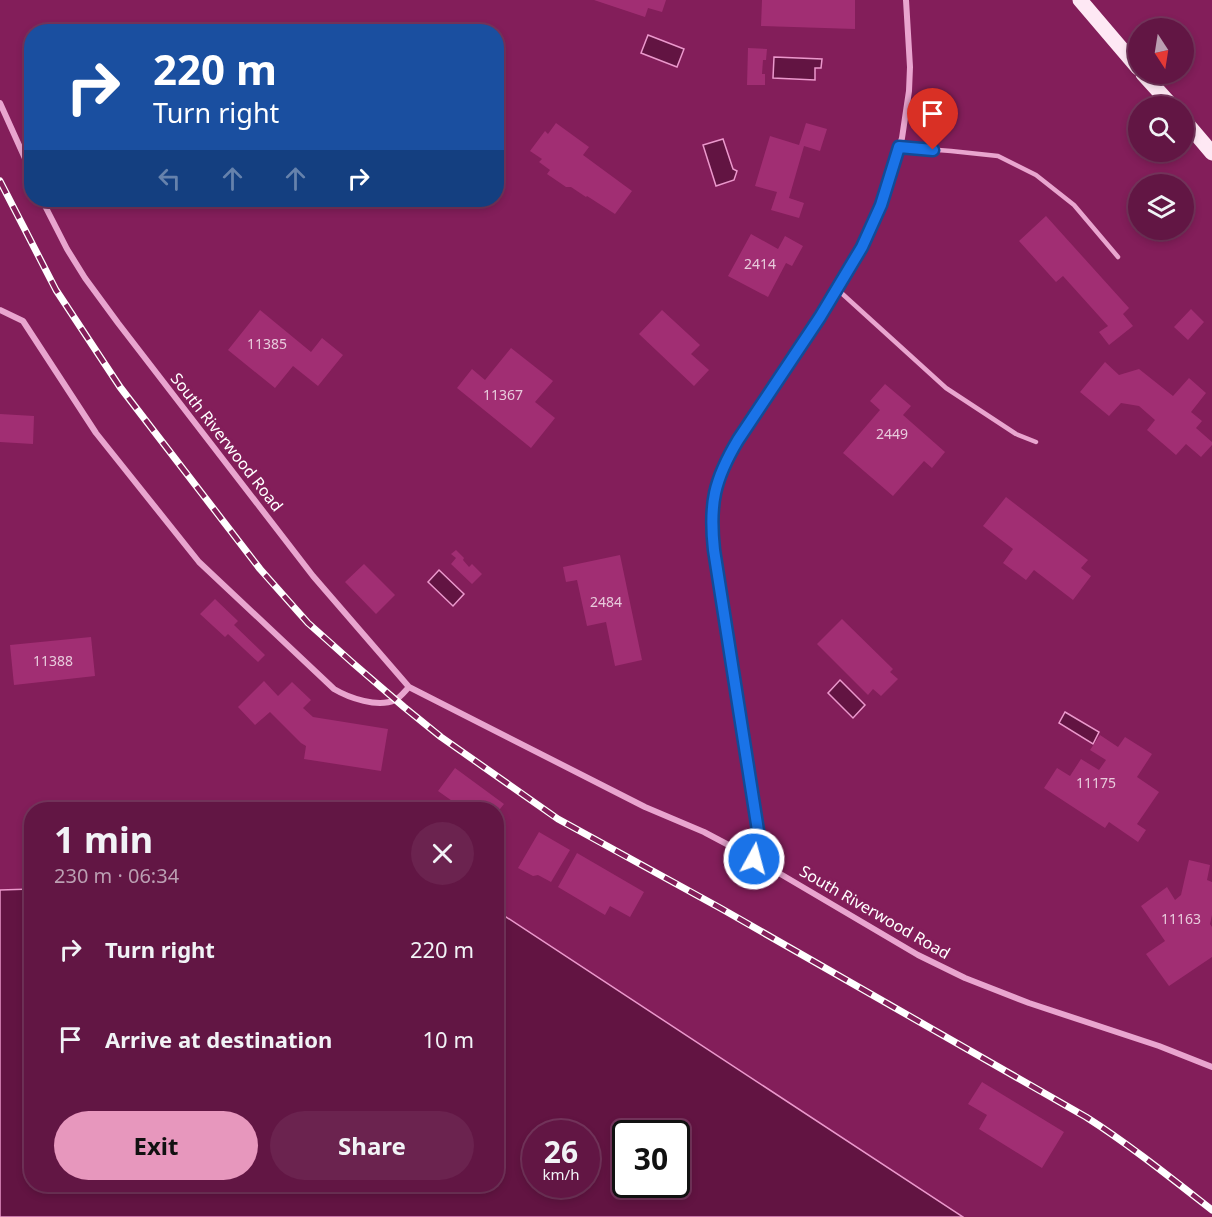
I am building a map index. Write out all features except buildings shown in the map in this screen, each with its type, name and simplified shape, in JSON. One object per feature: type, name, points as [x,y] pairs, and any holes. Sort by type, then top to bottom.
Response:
[{"type":"main road","points":[[1080,0],[1128,56]]},
{"type":"main road","points":[[1152,84],[1163,96]]},
{"type":"main road","points":[[1194,132],[1212,153]]},
{"type":"street","points":[[754,859],[759,837],[714,550],[711,524],[712,502],[726,459],[837,289],[862,247],[881,205],[902,138],[909,91],[906,0]]},
{"type":"street","points":[[0,103],[24,156]]},
{"type":"street","name":"South Riverwood Road","points":[[46,207],[85,278],[118,323],[313,576],[410,687],[645,807],[704,832],[918,955],[965,978],[1029,1003],[1159,1046],[1212,1067]]},
{"type":"street","points":[[0,310],[24,321],[96,433],[199,562],[334,689],[361,700],[380,703],[396,700],[410,687]]},
{"type":"lane","points":[[899,147],[998,156],[1036,175],[1074,205],[1118,257]]},
{"type":"lane","points":[[837,289],[946,387],[1016,434],[1036,442]]},
{"type":"shaded area","points":[[648,35],[684,49],[677,67],[641,53]]},
{"type":"shaded area","points":[[774,57],[822,59],[821,68],[815,68],[815,80],[773,78]]},
{"type":"shaded area","points":[[723,139],[733,169],[737,171],[734,180],[716,186],[703,145]]},
{"type":"shaded area","points":[[439,570],[464,594],[453,606],[428,582]]},
{"type":"shaded area","points":[[840,680],[865,705],[853,718],[828,693]]},
{"type":"shaded area","points":[[1065,712],[1099,732],[1093,744],[1059,723]]},
{"type":"shaded area","points":[[24,889],[24,1192],[504,1192],[504,916],[963,1217],[0,1217],[0,890]]},
{"type":"railway","points":[[0,181],[56,290],[120,387],[260,569],[308,623],[404,707],[441,737],[558,819],[722,909],[1086,1117],[1134,1150],[1212,1210]]},
{"type":"route","points":[[754,859],[759,837],[714,550],[711,524],[712,502],[726,459],[820,317],[862,247],[881,205],[899,147],[933,150]]}]
